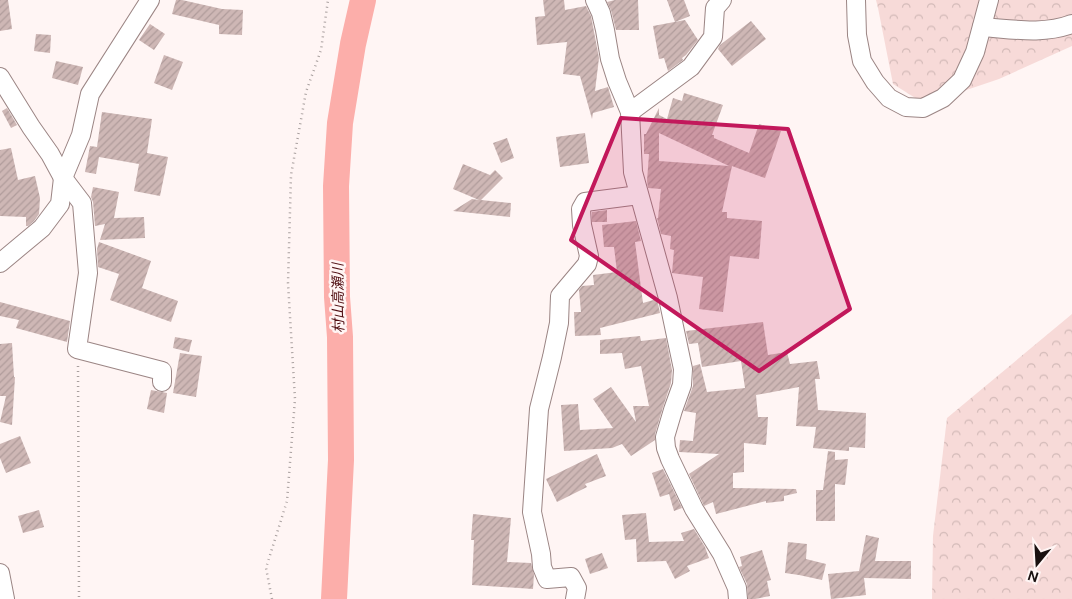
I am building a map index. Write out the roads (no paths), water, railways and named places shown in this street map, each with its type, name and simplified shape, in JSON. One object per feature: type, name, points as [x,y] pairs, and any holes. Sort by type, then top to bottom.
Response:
[{"type":"street","points":[[0,263],[42,228],[60,204],[63,178],[81,135],[90,94],[150,0]]},
{"type":"street","points":[[596,0],[605,30],[610,60],[630,112],[633,172],[668,298],[683,369],[682,385],[664,437],[666,448],[694,509],[722,554],[737,588],[738,599]]},
{"type":"street","points":[[630,112],[691,67],[713,37],[715,8],[722,0]]},
{"type":"street","points":[[856,0],[862,61],[875,82],[889,98],[906,108],[923,108],[943,98],[962,80],[975,52],[989,0]]},
{"type":"street","points":[[982,27],[1032,31],[1059,29],[1072,24]]},
{"type":"street","points":[[0,77],[50,154],[63,178],[82,203],[88,272],[78,349],[162,371],[162,382]]},
{"type":"street","points":[[576,599],[577,588],[571,576],[547,580],[542,567],[532,512],[539,409],[559,323],[560,296],[587,264],[588,256],[581,209],[585,202],[640,195]]},
{"type":"street","points":[[0,573],[4,599]]},
{"type":"waterway","name":"村山高瀬川","points":[[334,599],[341,460],[336,186],[340,123],[353,44],[363,0]]}]
